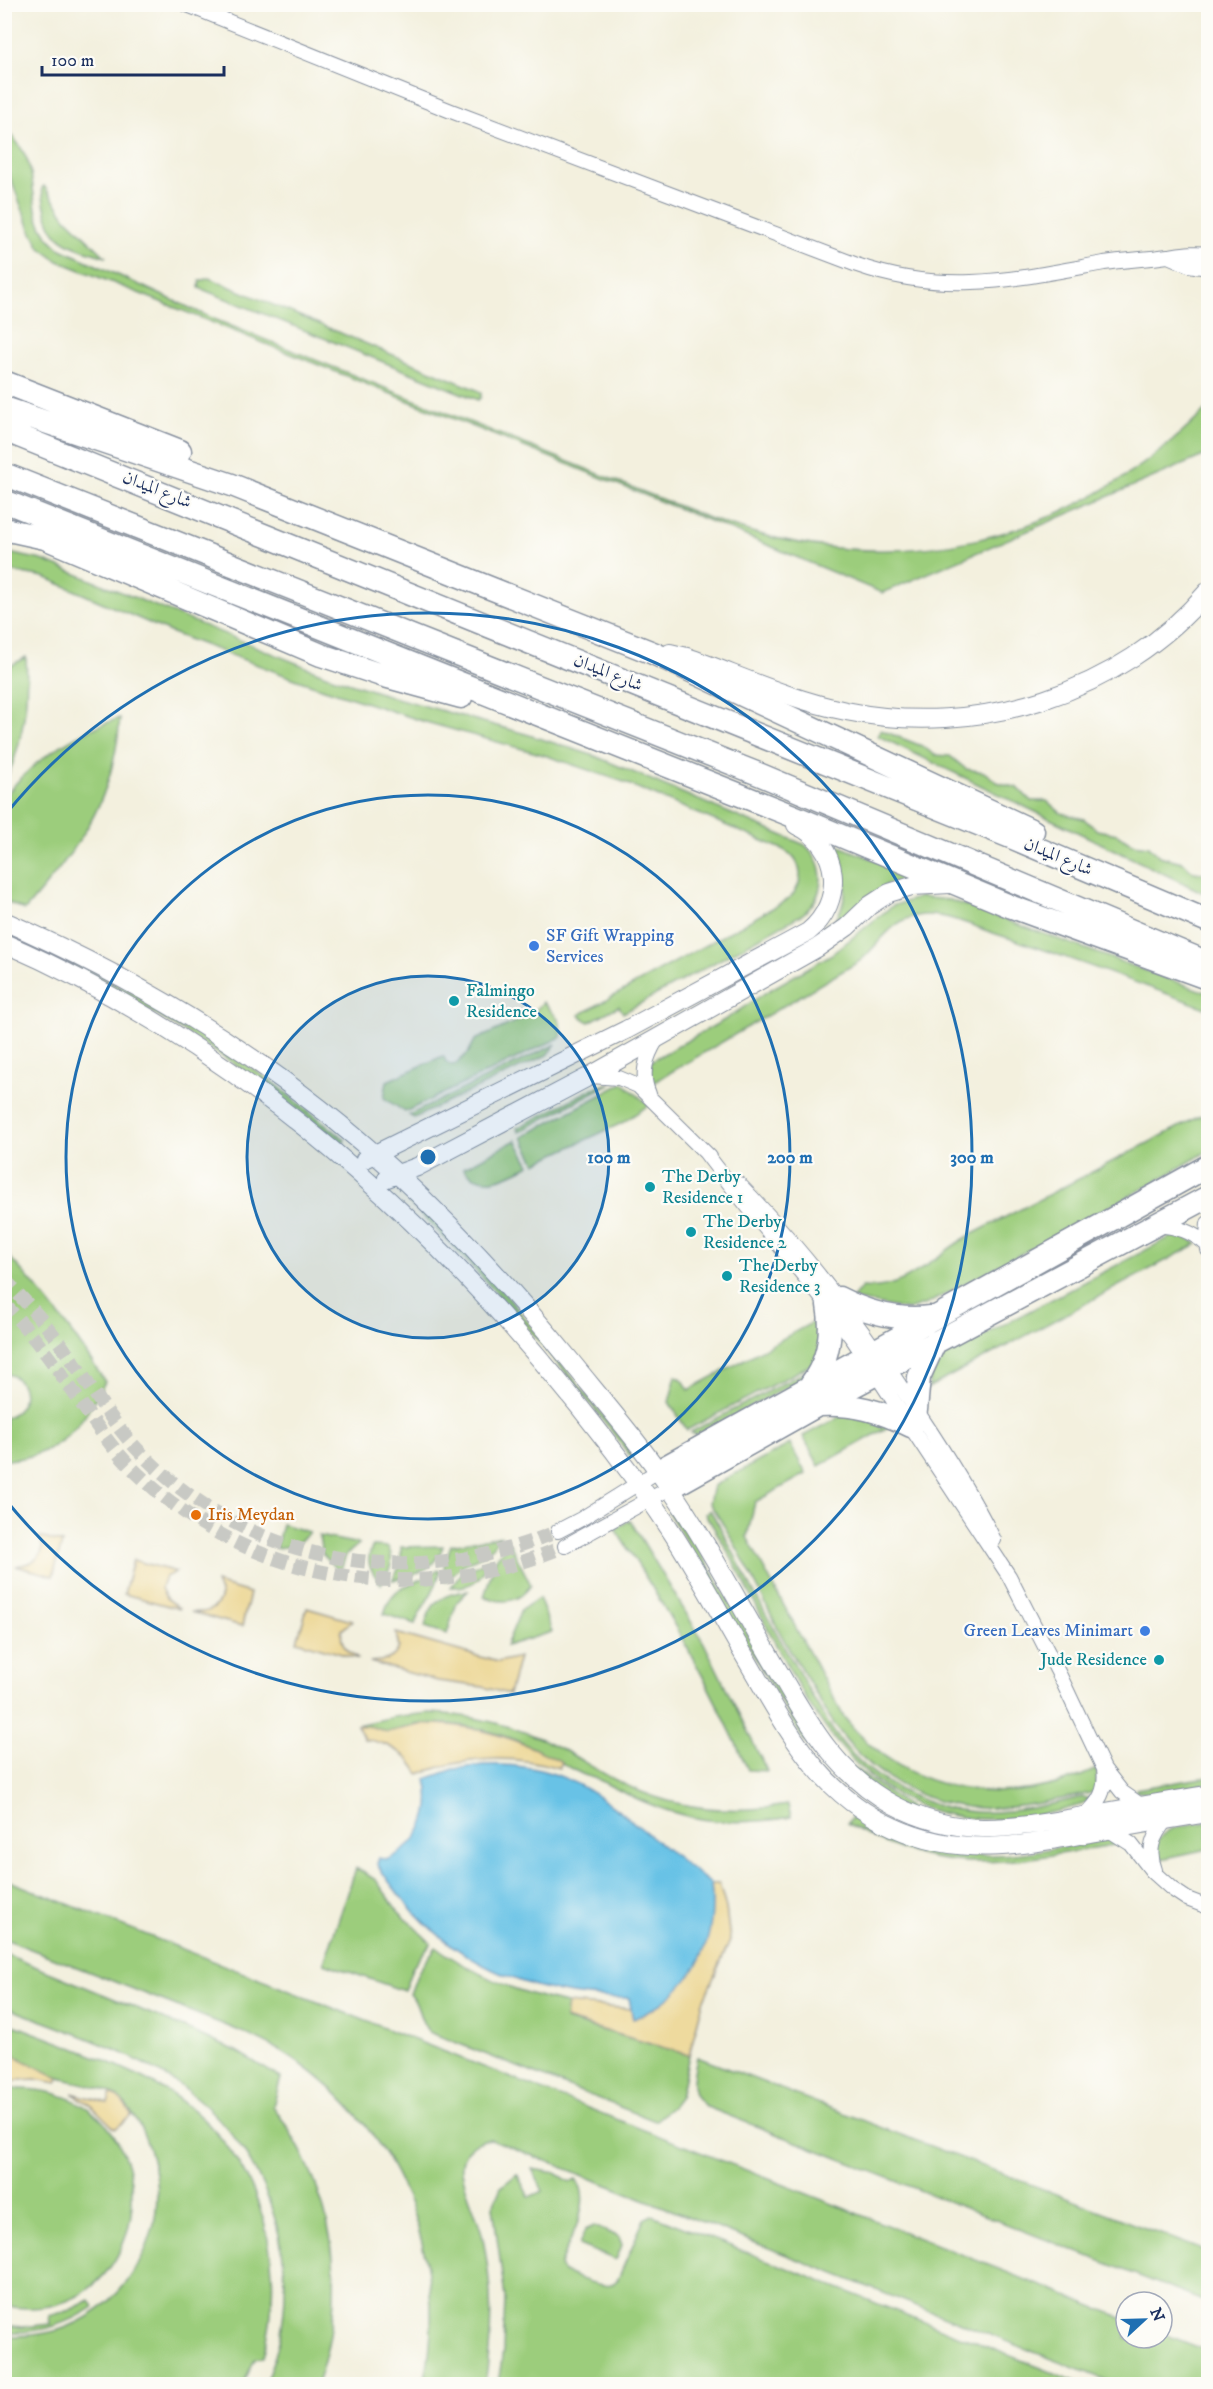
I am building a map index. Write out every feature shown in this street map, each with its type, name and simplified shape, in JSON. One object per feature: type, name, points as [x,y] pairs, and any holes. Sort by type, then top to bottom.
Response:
[{"type":"main road","points":[[4,382],[244,476],[263,487],[278,502]]},
{"type":"main road","points":[[4,408],[179,465],[278,502],[653,653],[903,768],[1092,859],[1158,900]]},
{"type":"main road","name":"شارع الميدان","points":[[4,430],[193,504],[980,824],[1209,921]]},
{"type":"main road","points":[[4,474],[761,775],[1209,963]]},
{"type":"main road","points":[[4,501],[744,797],[1037,917],[1209,978]]},
{"type":"main road","points":[[4,529],[45,538],[352,666],[499,708],[545,717]]},
{"type":"main road","points":[[664,1480],[876,1361],[934,1316],[1209,1166]]},
{"type":"main road","points":[[876,1361],[935,1342],[1209,1197]]},
{"type":"main road","points":[[814,1395],[829,1347],[833,1302],[881,1315],[908,1318],[934,1316]]},
{"type":"main road","points":[[814,1395],[843,1404],[913,1418],[920,1377],[935,1342]]},
{"type":"street","points":[[185,4],[451,111],[857,265],[898,278],[941,283],[992,281],[1137,258],[1190,252],[1209,254]]},
{"type":"street","points":[[1168,256],[1189,265],[1209,268]]},
{"type":"street","points":[[653,653],[670,653],[687,657],[801,699],[846,711],[911,719],[972,716],[1036,702],[1105,673],[1142,651],[1209,591]]},
{"type":"street","points":[[352,1165],[626,1030],[815,926],[826,912],[832,895],[834,878],[826,852],[808,832],[766,812],[744,797]]},
{"type":"street","points":[[373,1184],[417,1167],[658,1038],[817,948],[847,927],[869,906],[889,893],[912,886],[958,884]]},
{"type":"street","points":[[4,921],[118,977],[206,1029],[290,1086],[398,1174],[519,1300],[604,1402],[664,1480],[720,1568],[813,1730],[835,1760],[863,1785],[894,1805],[938,1822],[966,1827],[1003,1829],[1209,1795]]},
{"type":"street","points":[[4,943],[93,987],[178,1035],[259,1091],[352,1165],[455,1263],[527,1343],[644,1492],[798,1747],[827,1781],[859,1808],[911,1834],[967,1847],[1024,1845],[1209,1813]]},
{"type":"street","points":[[650,1096],[645,1083],[644,1068],[648,1055],[658,1038]]},
{"type":"street","points":[[590,1076],[624,1080],[638,1086],[650,1096],[705,1152],[756,1220],[833,1302],[876,1361],[913,1418],[968,1490],[1104,1769],[1122,1792],[1142,1806]]},
{"type":"street","points":[[1208,1248],[1209,1223]]},
{"type":"street","points":[[1156,1225],[1184,1230],[1196,1236],[1208,1248]]},
{"type":"street","points":[[565,1546],[664,1480]]},
{"type":"street","points":[[558,1531],[644,1492],[664,1480]]},
{"type":"street","points":[[1083,1816],[1093,1808],[1101,1796],[1105,1783],[1104,1769]]},
{"type":"street","points":[[1158,1877],[1152,1863],[1151,1851],[1156,1833],[1166,1820]]},
{"type":"street","points":[[1110,1830],[1131,1844],[1158,1877],[1179,1894],[1209,1907]]},
{"type":"green space","points":[[4,129],[19,144],[27,159],[39,220],[46,234],[59,248],[214,319],[711,519],[779,539],[846,549],[912,549],[977,540],[1039,521],[1099,492],[1155,455],[1208,408],[1208,454],[882,593],[722,526],[58,261],[40,248],[30,229],[5,164]]},
{"type":"green space","points":[[44,186],[66,218],[106,257],[67,243],[52,229],[45,205],[42,188]]},
{"type":"green space","points":[[209,278],[477,390],[481,393],[481,397],[478,400],[199,288],[200,281]]},
{"type":"green space","points":[[4,552],[42,560],[326,675],[595,756],[805,845],[817,862],[821,880],[820,889],[811,906],[803,914],[623,1013],[619,1006],[589,1022],[579,1015],[787,900],[800,880],[795,860],[782,849],[621,781],[544,755],[422,721],[303,682],[172,633],[44,577],[5,570]]},
{"type":"green space","points":[[26,657],[27,689],[24,721],[17,752],[5,782],[5,669]]},
{"type":"green space","points":[[120,718],[110,776],[90,823],[77,844],[25,910],[5,901],[5,796],[29,770],[56,748],[87,731]]},
{"type":"green space","points":[[881,730],[922,746],[935,755],[950,756],[966,769],[984,772],[997,782],[1018,788],[1031,801],[1047,801],[1061,813],[1084,819],[1097,830],[1117,834],[1133,844],[1149,846],[1159,856],[1182,862],[1194,872],[1208,874],[1208,895],[878,736]]},
{"type":"green space","points":[[834,844],[917,876],[886,885],[828,930],[840,910],[846,888],[844,866]]},
{"type":"green space","points":[[920,897],[950,900],[1208,993],[1208,1009],[957,920],[926,915],[916,916],[892,928],[860,961],[651,1084],[651,1061],[726,1019],[768,991],[832,954],[892,906]]},
{"type":"green space","points":[[5,927],[153,1002],[271,1081],[345,1140],[342,1144],[303,1113],[180,1029],[94,979],[5,934]]},
{"type":"green space","points":[[543,1002],[560,1021],[561,1037],[405,1112],[384,1098],[387,1081],[443,1056],[447,1063],[452,1065],[457,1063],[468,1053],[475,1040],[519,1020],[532,1010],[534,1012]]},
{"type":"green space","points":[[556,1044],[547,1055],[414,1118],[409,1115]]},
{"type":"green space","points":[[611,1083],[519,1132],[517,1128],[594,1088]]},
{"type":"green space","points":[[623,1083],[649,1105],[622,1123],[536,1163],[522,1137]]},
{"type":"green space","points":[[1208,1114],[1208,1151],[1152,1184],[927,1304],[908,1310],[852,1299],[862,1287],[877,1287],[905,1279],[967,1237],[1198,1117]]},
{"type":"green space","points":[[516,1140],[530,1165],[495,1180],[479,1179],[463,1168]]},
{"type":"green space","points":[[414,1200],[494,1280],[635,1454],[631,1457],[580,1390],[526,1326],[411,1204]]},
{"type":"green space","points":[[1178,1233],[1197,1244],[928,1388],[934,1361]]},
{"type":"green space","points":[[5,1252],[58,1315],[105,1382],[78,1425],[67,1436],[42,1452],[8,1460],[5,1460],[5,1417],[13,1414],[19,1408],[24,1395],[19,1382],[13,1376],[5,1373]]},
{"type":"green space","points":[[822,1317],[818,1361],[687,1430],[669,1402],[676,1376],[683,1380],[689,1390]]},
{"type":"green space","points":[[810,1369],[807,1375],[797,1382],[696,1435],[691,1432]]},
{"type":"green space","points":[[848,1412],[892,1425],[819,1466],[803,1436]]},
{"type":"green space","points":[[790,1444],[806,1474],[755,1502],[747,1537],[844,1717],[869,1744],[897,1765],[928,1779],[961,1788],[995,1792],[1029,1789],[1064,1782],[1097,1769],[1096,1792],[1008,1807],[959,1806],[919,1794],[901,1785],[867,1762],[853,1748],[832,1720],[790,1650],[738,1549],[709,1503],[713,1486]]},
{"type":"green space","points":[[675,1510],[808,1735],[939,1829],[1208,1801],[1208,1804],[1020,1837],[981,1839],[942,1834],[887,1815],[841,1783],[805,1742],[669,1513]]},
{"type":"green space","points":[[710,1510],[762,1607],[834,1732],[862,1763],[878,1776],[915,1797],[955,1809],[976,1812],[1016,1810],[1083,1797],[1090,1799],[1059,1811],[998,1819],[938,1812],[889,1790],[848,1756],[815,1712],[705,1514]]},
{"type":"green space","points":[[630,1520],[704,1643],[767,1771],[748,1770],[687,1647],[615,1529]]},
{"type":"green space","points":[[282,1524],[309,1532],[295,1546],[276,1548]]},
{"type":"green space","points":[[319,1536],[359,1544],[346,1555],[340,1572],[322,1554]]},
{"type":"green space","points":[[501,1536],[487,1553],[463,1565],[446,1581],[444,1565],[451,1545]]},
{"type":"green space","points":[[507,1544],[510,1544],[531,1585],[516,1599],[498,1601],[484,1597],[495,1560]]},
{"type":"green space","points":[[373,1546],[388,1547],[390,1552],[389,1570],[381,1584],[370,1566],[369,1556]]},
{"type":"green space","points":[[443,1546],[440,1554],[430,1566],[408,1577],[392,1580],[401,1564],[401,1547]]},
{"type":"green space","points":[[489,1559],[476,1581],[465,1586],[451,1587],[461,1574]]},
{"type":"green space","points":[[438,1570],[440,1572],[435,1586],[415,1624],[384,1614],[388,1603],[399,1589]]},
{"type":"green space","points":[[468,1591],[457,1602],[447,1634],[425,1627],[430,1611],[439,1600],[452,1594]]},
{"type":"green space","points":[[539,1598],[552,1632],[506,1646],[521,1610]]},
{"type":"green space","points":[[429,1713],[465,1716],[532,1735],[628,1786],[666,1800],[686,1805],[727,1809],[788,1805],[791,1817],[764,1821],[716,1821],[672,1812],[581,1774],[517,1741],[476,1728],[424,1724],[388,1732],[357,1725],[393,1717]]},
{"type":"green space","points":[[1208,1777],[1208,1783],[1152,1793],[1136,1792],[1136,1789]]},
{"type":"green space","points":[[852,1817],[885,1834],[916,1846],[947,1853],[1007,1854],[1107,1839],[1120,1841],[1119,1844],[1013,1860],[980,1862],[948,1860],[915,1854],[882,1842],[847,1823]]},
{"type":"green space","points":[[1208,1822],[1208,1849],[1156,1860],[1156,1845],[1165,1833],[1178,1827]]},
{"type":"green space","points":[[356,1868],[376,1880],[398,1911],[431,1943],[412,1968],[404,1991],[324,1963]]},
{"type":"green space","points":[[4,1879],[1114,2314],[1114,2350],[1174,2350],[1174,2338],[1208,2351],[1208,2384],[1116,2384],[490,2139],[468,2150],[462,2164],[464,2179],[482,2234],[490,2290],[490,2328],[485,2384],[424,2384],[431,2336],[430,2288],[421,2241],[406,2196],[384,2153],[356,2115],[322,2081],[282,2052],[256,2038],[5,1939]]},
{"type":"green space","points":[[436,1947],[467,1967],[515,1989],[567,2003],[565,2020],[689,2055],[680,2097],[655,2121],[429,2032],[410,1994],[418,1972]]},
{"type":"green space","points":[[5,1954],[236,2051],[281,2078],[273,2106],[294,2138],[310,2171],[323,2205],[331,2240],[334,2275],[333,2311],[327,2347],[317,2384],[264,2384],[278,2344],[285,2303],[283,2261],[275,2220],[260,2180],[239,2144],[212,2112],[159,2072],[116,2050],[5,2007]]},
{"type":"green space","points":[[4,2021],[103,2060],[160,2087],[193,2110],[221,2138],[243,2170],[258,2204],[268,2241],[272,2279],[271,2318],[263,2357],[255,2359],[243,2384],[5,2384],[5,2336],[52,2332],[67,2327],[90,2315],[110,2300],[127,2281],[141,2260],[151,2236],[156,2211],[156,2186],[152,2160],[144,2136],[137,2120],[121,2100],[107,2091],[53,2076],[5,2051]]},
{"type":"green space","points":[[697,2057],[1208,2252],[1208,2303],[707,2107],[696,2096],[694,2090],[693,2078]]},
{"type":"green space","points":[[14,2089],[69,2098],[106,2125],[127,2163],[132,2206],[121,2248],[96,2283],[57,2304],[5,2306],[4,2091]]},
{"type":"green space","points":[[532,2169],[556,2173],[570,2182],[576,2179],[581,2189],[583,2199],[578,2222],[560,2265],[562,2271],[568,2274],[601,2285],[614,2283],[618,2279],[644,2219],[652,2215],[1082,2384],[498,2384],[503,2351],[505,2298],[493,2206],[501,2187],[517,2174],[529,2197],[543,2191]]},
{"type":"green space","points":[[594,2226],[619,2237],[622,2245],[616,2260],[579,2245],[585,2230]]},
{"type":"green space","points":[[90,2300],[94,2307],[63,2323],[41,2330],[5,2332],[5,2325],[22,2327],[50,2324],[49,2316],[70,2310]]},
{"type":"sand","points":[[39,1537],[62,1543],[53,1576],[16,1566],[38,1558],[42,1549]]},
{"type":"sand","points":[[133,1560],[176,1572],[165,1577],[161,1588],[166,1598],[180,1609],[124,1594]]},
{"type":"sand","points":[[216,1583],[250,1593],[242,1626],[191,1612],[210,1610],[217,1605],[221,1595]]},
{"type":"sand","points":[[307,1608],[352,1621],[342,1630],[341,1635],[343,1644],[359,1659],[297,1641]]},
{"type":"sand","points":[[396,1633],[498,1662],[519,1657],[509,1694],[483,1687],[438,1681],[370,1662],[384,1661],[397,1652],[399,1647]]},
{"type":"sand","points":[[424,1724],[461,1726],[496,1734],[529,1746],[562,1762],[559,1768],[523,1760],[471,1760],[419,1774],[403,1754],[389,1746],[364,1739],[357,1725],[387,1732]]},
{"type":"sand","points":[[711,1884],[719,1884],[726,1908],[730,1940],[703,2002],[689,2055],[565,2019],[567,2003],[631,2009],[633,2019],[670,1997],[684,1982],[704,1947],[712,1906]]},
{"type":"sand","points":[[5,2051],[59,2078],[57,2083],[35,2079],[5,2081]]},
{"type":"sand","points":[[72,2093],[108,2103],[111,2093],[121,2100],[132,2115],[115,2129],[91,2105]]},
{"type":"water","points":[[483,1765],[530,1768],[569,1780],[623,1814],[711,1884],[712,1907],[705,1948],[685,1982],[671,1996],[653,2009],[633,2019],[629,1998],[590,1996],[552,1990],[517,1980],[484,1966],[454,1947],[400,1896],[377,1864],[379,1858],[386,1860],[398,1854],[416,1838],[422,1828],[428,1805],[426,1779],[454,1769]]},
{"type":"tunnel","points":[[4,1279],[54,1336],[111,1417],[139,1451],[183,1490],[231,1521],[282,1543],[336,1557],[391,1563],[447,1561],[503,1550],[558,1531]]},
{"type":"tunnel","points":[[4,1304],[41,1347],[105,1437],[126,1462],[172,1503],[222,1535],[276,1559],[332,1574],[390,1580],[449,1577],[508,1566],[565,1546]]},
{"type":"place","name":"SF Gift Wrapping Services","points":[[534,946]]},
{"type":"place","name":"Falmingo Residence","points":[[454,1001]]},
{"type":"place","name":"The Derby Residence 1","points":[[650,1187]]},
{"type":"place","name":"The Derby Residence 2","points":[[691,1232]]},
{"type":"place","name":"The Derby Residence 3","points":[[727,1276]]},
{"type":"place","name":"Iris Meydan","points":[[196,1515]]},
{"type":"place","name":"Green Leaves Minimart","points":[[1145,1631]]},
{"type":"place","name":"Jude Residence","points":[[1159,1660]]}]
